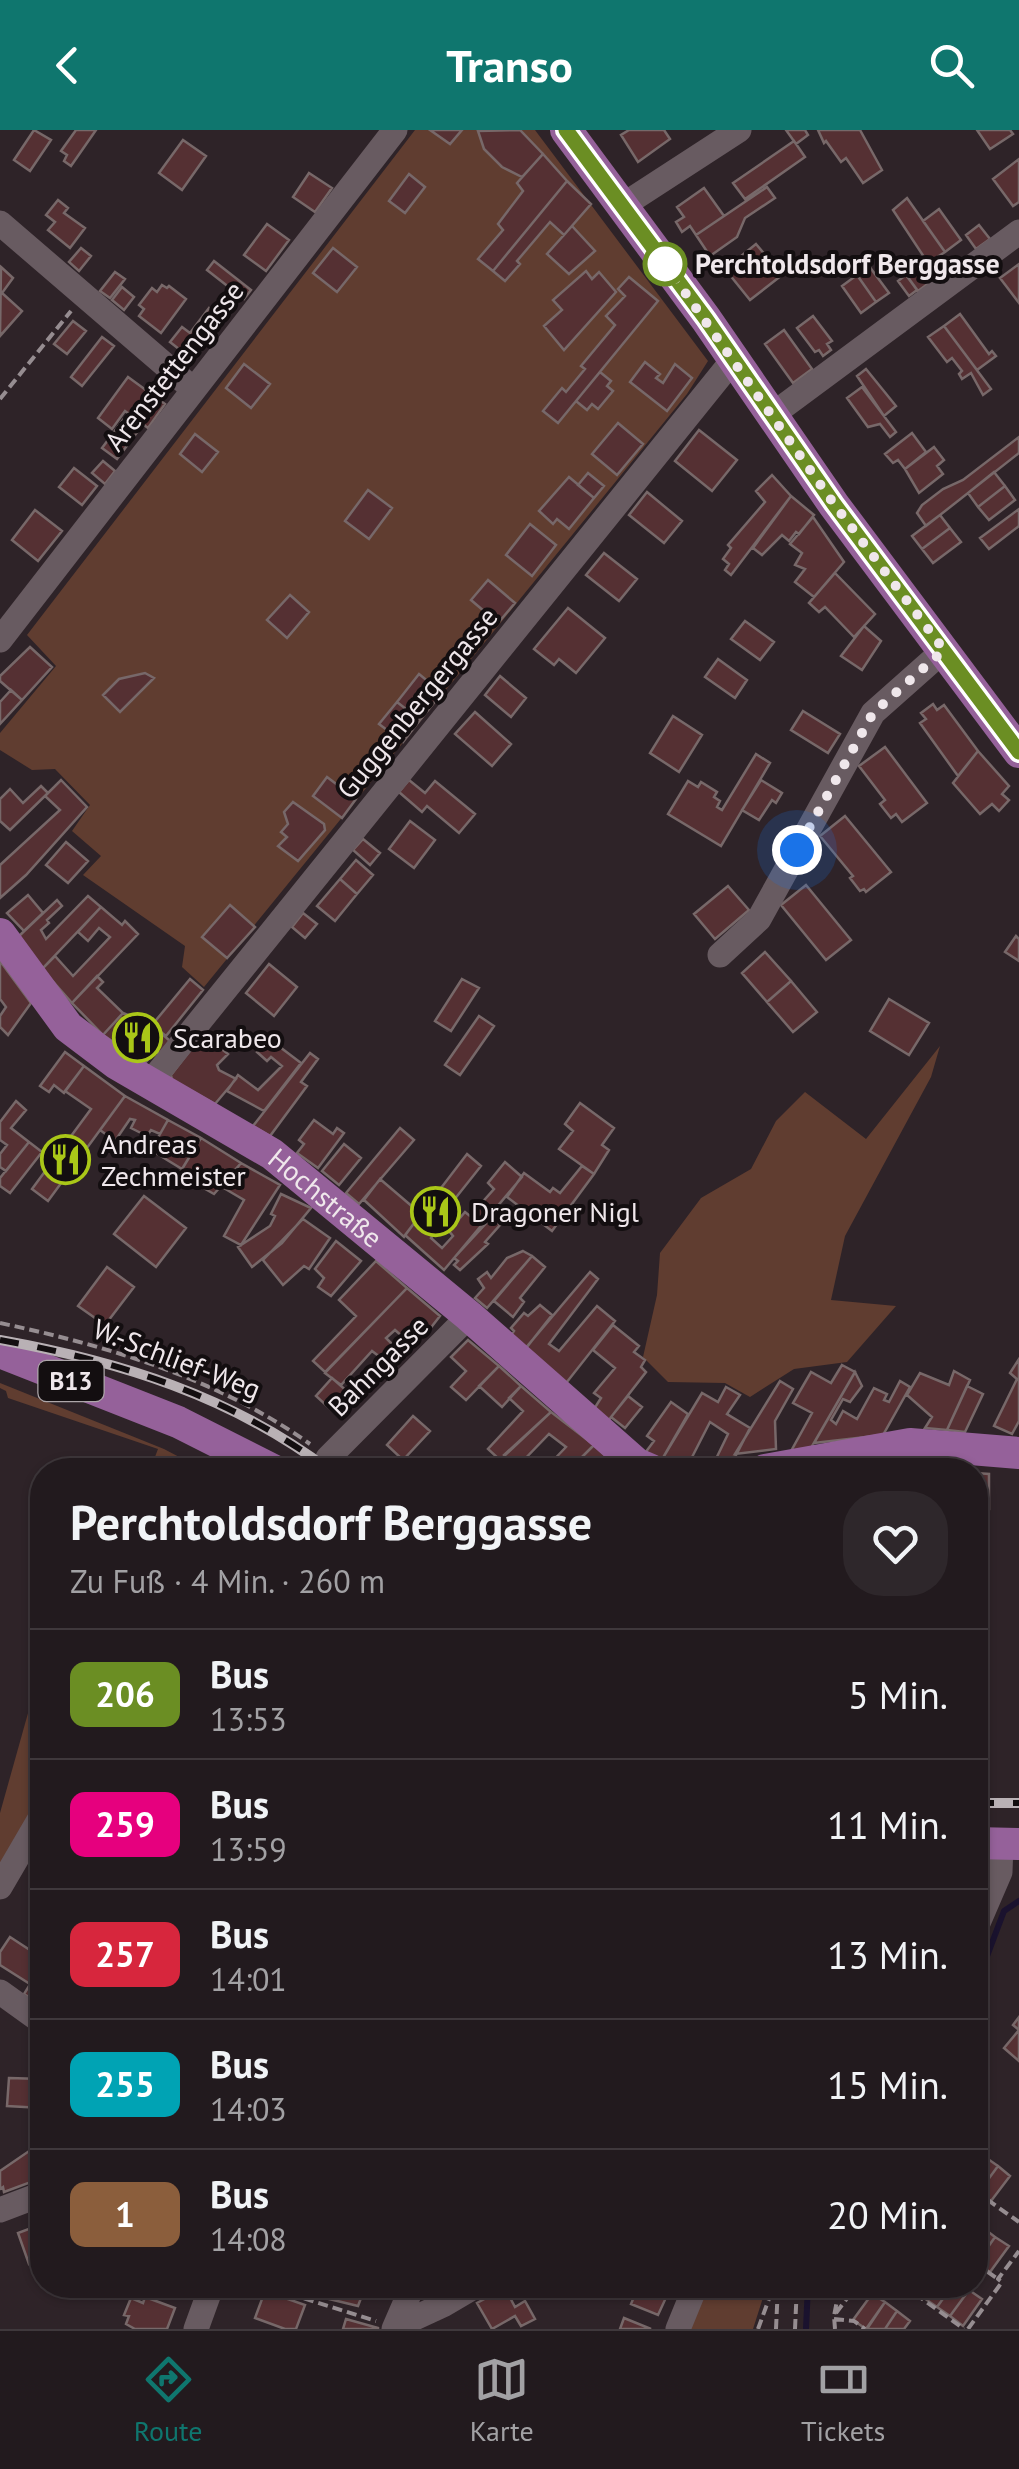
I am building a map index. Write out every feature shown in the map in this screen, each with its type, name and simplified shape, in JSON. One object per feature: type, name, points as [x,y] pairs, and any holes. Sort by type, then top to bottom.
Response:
[{"type":"main road","points":[[566,130],[834,504],[1019,752]]},
{"type":"main road","name":"Hochstraße","points":[[0,934],[68,1027],[149,1084],[272,1154],[469,1316],[631,1458]]},
{"type":"main road","name":"B13","points":[[0,1352],[178,1422],[249,1458]]},
{"type":"main road","points":[[832,1458],[910,1444],[1019,1453]]},
{"type":"street","name":"Arenstettengasse","points":[[0,640],[396,130]]},
{"type":"street","points":[[622,206],[739,130]]},
{"type":"street","points":[[0,223],[193,390]]},
{"type":"street","points":[[772,415],[1019,232]]},
{"type":"street","name":"Guggenbergergasse","points":[[149,1084],[733,360]]},
{"type":"street","points":[[720,954],[759,919],[873,713],[944,650]]},
{"type":"street","name":"Bahngasse","points":[[328,1458],[469,1316]]},
{"type":"street","points":[[0,1887],[30,1836]]},
{"type":"street","points":[[988,1900],[1000,1872],[999,1844]]},
{"type":"street","points":[[0,1992],[30,2013]]},
{"type":"street","points":[[0,2210],[30,2199]]},
{"type":"street","points":[[196,2329],[207,2298]]},
{"type":"street","points":[[395,2328],[408,2298]]},
{"type":"street","points":[[395,2328],[455,2298]]},
{"type":"street","points":[[678,2329],[691,2298]]},
{"type":"path","points":[[0,399],[83,295]]},
{"type":"path","name":"W.-Schlief-Weg","points":[[0,1323],[124,1355],[218,1390],[280,1422],[328,1458]]},
{"type":"path","points":[[988,2200],[1019,2222]]},
{"type":"path","points":[[998,2280],[1019,2251]]},
{"type":"path","points":[[922,2298],[966,2329],[1002,2282],[988,2272]]},
{"type":"path","points":[[302,2298],[395,2328]]},
{"type":"path","points":[[758,2329],[771,2298]]},
{"type":"path","points":[[776,2298],[776,2329]]},
{"type":"path","points":[[795,2329],[796,2298]]},
{"type":"path","points":[[836,2329],[838,2298]]},
{"type":"path","points":[[834,2317],[848,2298]]},
{"type":"path","points":[[834,2317],[854,2321],[865,2329]]},
{"type":"shaded area","points":[[415,130],[535,130],[708,361],[687,394],[204,987],[182,967],[185,946],[83,875],[101,856],[72,831],[90,805],[55,769],[32,770],[0,750],[0,733],[56,666],[27,635]]},
{"type":"shaded area","points":[[940,1046],[931,1077],[845,1236],[831,1300],[896,1306],[847,1362],[794,1369],[750,1397],[725,1383],[668,1382],[643,1357],[657,1295],[660,1253],[701,1198],[751,1169],[776,1121],[805,1092],[866,1139]]},
{"type":"shaded area","points":[[0,1383],[181,1458],[155,1458],[158,1449],[8,1398]]},
{"type":"shaded area","points":[[30,1706],[30,1814],[0,1865],[0,1813]]},
{"type":"shaded area","points":[[700,2298],[763,2298],[753,2329],[687,2329]]},
{"type":"building","points":[[34,130],[51,140],[30,171],[14,160]]},
{"type":"building","points":[[76,130],[96,130],[71,166],[64,161],[67,155],[61,151]]},
{"type":"building","points":[[430,130],[462,130],[450,144]]},
{"type":"building","points":[[520,130],[543,154],[522,177],[502,167],[484,149],[478,131]]},
{"type":"building","points":[[629,130],[664,130],[670,139],[638,162],[621,135]]},
{"type":"building","points":[[786,130],[805,130],[808,135],[796,144]]},
{"type":"building","points":[[818,130],[860,130],[882,170],[863,183],[846,158],[841,162],[824,143]]},
{"type":"building","points":[[977,130],[1010,130],[1013,134],[990,149]]},
{"type":"building","points":[[183,140],[206,156],[182,190],[159,173]]},
{"type":"building","points":[[794,141],[805,157],[745,199],[733,183]]},
{"type":"building","points":[[543,154],[567,181],[493,271],[478,259],[503,230],[498,224],[523,191],[517,183]]},
{"type":"building","points":[[1019,159],[1019,202],[1013,206],[993,179]]},
{"type":"building","points":[[309,173],[332,188],[315,212],[293,197]]},
{"type":"building","points":[[409,174],[425,187],[405,213],[389,201]]},
{"type":"building","points":[[567,181],[591,204],[564,235],[550,222],[505,281],[493,271]]},
{"type":"building","points":[[767,187],[775,198],[745,218],[737,237],[710,256],[696,235]]},
{"type":"building","points":[[704,188],[724,216],[696,235],[690,226],[682,232],[676,222],[684,217],[677,207]]},
{"type":"building","points":[[907,198],[945,252],[928,263],[893,210]]},
{"type":"building","points":[[58,200],[68,208],[64,213],[85,228],[70,248],[48,230],[55,222],[46,215]]},
{"type":"building","points":[[939,209],[961,240],[945,252],[923,221]]},
{"type":"building","points":[[267,224],[289,240],[266,271],[244,255]]},
{"type":"building","points":[[979,225],[990,239],[976,249],[966,235]]},
{"type":"building","points":[[572,226],[595,251],[569,274],[547,254]]},
{"type":"building","points":[[756,244],[782,275],[750,300],[725,269]]},
{"type":"building","points":[[81,248],[91,256],[79,271],[69,262]]},
{"type":"building","points":[[333,248],[357,267],[337,292],[313,273]]},
{"type":"building","points":[[214,261],[251,290],[244,299],[207,270]]},
{"type":"building","points":[[1019,264],[1019,303],[1000,278]]},
{"type":"building","points":[[922,265],[933,280],[918,291],[907,276]]},
{"type":"building","points":[[869,266],[889,293],[876,302],[857,275]]},
{"type":"building","points":[[1,267],[13,278],[2,293],[22,311],[0,336]]},
{"type":"building","points":[[586,271],[592,279],[599,272],[616,292],[564,350],[544,326],[562,310],[553,300]]},
{"type":"building","points":[[115,272],[125,279],[110,298],[100,291]]},
{"type":"building","points":[[857,275],[876,302],[861,313],[842,286]]},
{"type":"building","points":[[906,275],[917,290],[909,296],[898,281]]},
{"type":"building","points":[[629,277],[658,301],[558,423],[543,411],[562,388],[566,392],[585,369],[581,366],[615,325],[606,316],[625,296],[618,289]]},
{"type":"building","points":[[162,285],[186,299],[161,333],[139,316],[144,309],[139,305],[152,288],[157,292]]},
{"type":"building","points":[[122,287],[134,297],[124,310],[112,300]]},
{"type":"building","points":[[209,308],[224,320],[193,360],[170,342],[182,327],[190,333]]},
{"type":"building","points":[[960,314],[989,354],[992,351],[996,356],[977,370],[944,326]]},
{"type":"building","points":[[813,316],[832,341],[827,344],[831,350],[823,356],[819,350],[815,352],[797,328]]},
{"type":"building","points":[[73,321],[86,331],[67,354],[54,344]]},
{"type":"building","points":[[944,326],[991,389],[983,395],[971,373],[962,379],[962,371],[952,358],[947,362],[928,337]]},
{"type":"building","points":[[784,330],[812,369],[793,383],[765,344]]},
{"type":"building","points":[[102,337],[114,346],[82,386],[71,377]]},
{"type":"building","points":[[645,362],[660,374],[656,378],[663,383],[675,364],[692,378],[667,411],[630,382]]},
{"type":"building","points":[[244,364],[270,384],[251,408],[226,388]]},
{"type":"building","points":[[866,369],[896,406],[884,416],[857,376]]},
{"type":"building","points":[[600,372],[611,381],[607,386],[613,391],[598,409],[592,404],[587,410],[576,401]]},
{"type":"building","points":[[128,377],[165,404],[148,428],[125,411],[112,429],[98,418]]},
{"type":"building","points":[[862,387],[896,432],[890,437],[880,424],[868,427],[847,398]]},
{"type":"building","points":[[123,420],[138,431],[117,459],[102,448]]},
{"type":"building","points":[[618,423],[643,444],[617,475],[592,454]]},
{"type":"building","points":[[699,430],[737,460],[712,491],[675,461]]},
{"type":"building","points":[[912,433],[926,452],[905,469],[885,454]]},
{"type":"building","points":[[195,434],[218,452],[202,472],[180,454]]},
{"type":"building","points":[[1019,437],[1019,453],[926,526],[917,513],[922,505],[963,480]]},
{"type":"building","points":[[934,447],[944,460],[937,466],[943,474],[919,493],[905,469]]},
{"type":"building","points":[[103,461],[115,471],[105,484],[92,473]]},
{"type":"building","points":[[74,468],[97,486],[82,505],[59,487]]},
{"type":"building","points":[[994,472],[1005,486],[978,507],[968,493]]},
{"type":"building","points":[[588,473],[604,486],[594,498],[578,485]]},
{"type":"building","points":[[772,475],[791,496],[731,575],[725,570],[729,564],[723,559],[731,548],[728,545],[765,502],[756,491]]},
{"type":"building","points":[[569,477],[594,498],[569,529],[557,519],[553,524],[539,511]]},
{"type":"building","points":[[1005,486],[1015,500],[989,520],[978,507]]},
{"type":"building","points":[[368,490],[392,508],[369,539],[345,521]]},
{"type":"building","points":[[647,492],[682,521],[664,543],[629,515]]},
{"type":"building","points":[[791,496],[814,515],[799,534],[796,532],[789,541],[782,535],[762,555],[753,548]]},
{"type":"building","points":[[1019,509],[1019,526],[989,549],[980,538]]},
{"type":"building","points":[[35,510],[62,531],[38,561],[12,540]]},
{"type":"building","points":[[940,515],[950,528],[922,549],[912,536]]},
{"type":"building","points":[[813,517],[844,562],[814,597],[795,582],[805,569],[795,565],[802,553],[790,544]]},
{"type":"building","points":[[530,524],[556,545],[532,576],[506,555]]},
{"type":"building","points":[[950,528],[961,542],[933,563],[922,549]]},
{"type":"building","points":[[604,553],[637,579],[619,601],[586,575]]},
{"type":"building","points":[[835,573],[875,614],[854,637],[825,607],[819,612],[809,603]]},
{"type":"building","points":[[488,580],[515,603],[498,623],[471,600]]},
{"type":"building","points":[[290,595],[309,612],[287,638],[267,620]]},
{"type":"building","points":[[568,608],[605,638],[576,673],[559,659],[554,665],[534,649]]},
{"type":"building","points":[[745,621],[774,642],[760,660],[731,639]]},
{"type":"building","points":[[864,626],[881,641],[862,670],[841,656]]},
{"type":"building","points":[[30,647],[52,667],[22,700],[0,681],[0,676]]},
{"type":"building","points":[[718,659],[747,680],[735,698],[705,677]]},
{"type":"building","points":[[145,673],[154,678],[120,712],[103,695],[119,679]]},
{"type":"building","points":[[419,674],[442,693],[420,720],[397,702]]},
{"type":"building","points":[[500,676],[526,698],[511,717],[485,695]]},
{"type":"building","points":[[11,690],[22,700],[0,724],[0,702]]},
{"type":"building","points":[[397,702],[420,720],[403,742],[379,724]]},
{"type":"building","points":[[933,704],[937,710],[944,705],[978,751],[958,776],[920,723],[926,719],[921,713]]},
{"type":"building","points":[[803,711],[840,734],[828,753],[791,730]]},
{"type":"building","points":[[475,712],[511,744],[492,766],[455,734]]},
{"type":"building","points":[[673,716],[702,735],[679,772],[650,753]]},
{"type":"building","points":[[885,747],[927,803],[902,822],[896,814],[891,818],[880,804],[885,800],[859,766]]},
{"type":"building","points":[[978,751],[1009,786],[1002,794],[1009,800],[999,811],[992,804],[980,814],[953,783]]},
{"type":"building","points":[[756,754],[770,763],[721,846],[668,814],[688,781],[698,787],[701,782],[717,792],[714,797],[720,801],[717,807],[722,810]]},
{"type":"building","points":[[327,777],[356,799],[342,818],[313,796]]},
{"type":"building","points":[[61,780],[87,807],[0,898],[0,865],[60,810],[45,796]]},
{"type":"building","points":[[409,780],[425,793],[435,781],[475,814],[459,833],[427,806],[422,812],[399,792]]},
{"type":"building","points":[[761,780],[782,793],[776,803],[772,800],[759,820],[742,810]]},
{"type":"building","points":[[41,786],[48,793],[10,830],[0,821],[0,799],[10,789],[23,803]]},
{"type":"building","points":[[293,802],[324,824],[325,830],[298,861],[278,846],[287,837],[281,832],[288,824],[284,812]]},
{"type":"building","points":[[845,816],[891,872],[866,892],[860,891],[850,878],[853,876],[820,836]]},
{"type":"building","points":[[410,821],[435,840],[414,868],[389,849]]},
{"type":"building","points":[[363,839],[380,853],[370,865],[353,850]]},
{"type":"building","points":[[66,842],[88,861],[68,883],[46,865]]},
{"type":"building","points":[[356,860],[373,875],[357,894],[340,879]]},
{"type":"building","points":[[340,879],[357,894],[335,921],[317,906]]},
{"type":"building","points":[[806,885],[851,940],[826,960],[781,905]]},
{"type":"building","points":[[728,886],[749,910],[715,939],[694,914]]},
{"type":"building","points":[[28,895],[43,913],[24,931],[7,913]]},
{"type":"building","points":[[88,896],[101,907],[42,969],[18,937],[57,900],[62,906],[41,930],[46,939]]},
{"type":"building","points":[[230,905],[255,927],[227,958],[202,937]]},
{"type":"building","points":[[101,907],[138,934],[72,1003],[42,969],[55,956],[73,976],[110,937],[99,928],[88,941],[78,932]]},
{"type":"building","points":[[303,913],[317,924],[305,938],[292,927]]},
{"type":"building","points":[[1016,936],[1019,939],[1019,961],[1005,952]]},
{"type":"building","points":[[765,952],[791,981],[767,1002],[742,973]]},
{"type":"building","points":[[0,961],[31,1003],[8,1035],[0,1027],[0,1016],[6,1007],[0,999]]},
{"type":"building","points":[[269,964],[297,987],[274,1016],[246,993]]},
{"type":"building","points":[[97,976],[103,982],[97,988],[123,1013],[103,1035],[72,1003]]},
{"type":"building","points":[[190,979],[203,990],[166,1036],[152,1025]]},
{"type":"building","points":[[462,979],[479,988],[451,1031],[435,1021]]},
{"type":"building","points":[[791,981],[817,1012],[793,1032],[767,1002]]},
{"type":"building","points":[[889,999],[929,1023],[909,1055],[870,1031]]},
{"type":"building","name":"Scarabeo","points":[[123,1013],[152,1025],[170,1041],[160,1054],[155,1051],[145,1063],[103,1035]]},
{"type":"building","points":[[479,1016],[494,1026],[460,1075],[445,1065]]},
{"type":"building","points":[[268,1038],[301,1063],[264,1111],[227,1091],[238,1075],[258,1090],[282,1066],[257,1052]]},
{"type":"building","points":[[198,1040],[205,1046],[210,1040],[228,1054],[217,1065],[236,1079],[215,1104],[172,1080],[171,1075]]},
{"type":"building","points":[[65,1052],[84,1066],[64,1093],[54,1085],[49,1092],[40,1086]]},
{"type":"building","points":[[310,1053],[318,1059],[301,1082],[307,1086],[270,1136],[253,1126]]},
{"type":"building","name":"Andreas Zechmeister","points":[[84,1066],[125,1096],[48,1201],[32,1189],[91,1109],[65,1091]]},
{"type":"building","points":[[125,1096],[168,1120],[160,1134],[151,1130],[147,1136],[131,1128],[135,1120],[130,1119],[115,1141],[100,1130]]},
{"type":"building","points":[[16,1101],[26,1110],[11,1128],[29,1142],[6,1171],[0,1167],[0,1154],[7,1145],[0,1140],[0,1122]]},
{"type":"building","points":[[580,1103],[614,1128],[602,1145],[609,1150],[594,1174],[559,1149],[573,1131],[565,1124]]},
{"type":"building","points":[[168,1120],[201,1138],[182,1169],[151,1150]]},
{"type":"building","points":[[314,1120],[333,1134],[337,1128],[344,1133],[318,1168],[297,1153],[304,1144],[299,1140]]},
{"type":"building","points":[[400,1128],[414,1140],[359,1204],[346,1193]]},
{"type":"building","points":[[201,1138],[241,1163],[214,1194],[179,1174]]},
{"type":"building","points":[[29,1142],[42,1152],[10,1193],[0,1186],[0,1178]]},
{"type":"building","points":[[344,1144],[361,1158],[339,1185],[322,1171]]},
{"type":"building","name":"Dragoner Nigl","points":[[467,1154],[481,1166],[450,1205],[451,1211],[431,1238],[442,1248],[453,1236],[449,1231],[465,1212],[470,1216],[494,1189],[488,1183],[505,1162],[522,1177],[444,1270],[405,1235]]},
{"type":"building","points":[[241,1163],[280,1185],[241,1245],[224,1236],[244,1200],[222,1187]]},
{"type":"building","points":[[582,1166],[594,1174],[552,1231],[507,1197],[524,1173],[550,1192],[553,1188],[560,1193]]},
{"type":"building","points":[[380,1179],[421,1214],[404,1237],[364,1200]]},
{"type":"building","points":[[281,1194],[311,1208],[282,1243],[252,1267],[238,1247],[270,1226]]},
{"type":"building","points":[[144,1196],[186,1228],[156,1267],[114,1234]]},
{"type":"building","points":[[492,1217],[500,1225],[485,1242],[488,1244],[460,1270],[454,1265],[458,1261],[454,1258]]},
{"type":"building","points":[[303,1219],[330,1238],[309,1269],[304,1266],[283,1285],[263,1260]]},
{"type":"building","points":[[336,1241],[361,1261],[331,1296],[318,1287],[324,1278],[315,1269]]},
{"type":"building","points":[[523,1251],[532,1256],[487,1308],[475,1298],[484,1288],[478,1279],[487,1272],[491,1278],[507,1258]]},
{"type":"building","points":[[532,1256],[545,1267],[520,1298],[524,1302],[513,1317],[494,1301]]},
{"type":"building","points":[[376,1261],[407,1288],[325,1372],[313,1361],[356,1316],[339,1300]]},
{"type":"building","points":[[107,1267],[134,1287],[105,1325],[78,1306]]},
{"type":"building","points":[[590,1272],[598,1279],[549,1344],[559,1351],[597,1306],[615,1321],[563,1387],[524,1350]]},
{"type":"building","points":[[407,1288],[440,1316],[429,1330],[412,1345],[395,1330],[386,1338],[392,1344],[380,1357],[372,1351],[341,1385],[325,1373]]},
{"type":"building","points":[[540,1305],[552,1315],[523,1352],[509,1338],[514,1331],[511,1328],[524,1313],[528,1316]]},
{"type":"building","points":[[613,1325],[639,1346],[634,1352],[645,1360],[641,1367],[646,1372],[608,1421],[594,1409],[601,1398],[594,1393],[615,1368],[593,1350]]},
{"type":"building","points":[[468,1340],[499,1366],[466,1400],[451,1387],[466,1371],[451,1357]]},
{"type":"building","points":[[1019,1359],[1019,1421],[1012,1434],[994,1426],[1017,1379],[1010,1373]]},
{"type":"building","points":[[842,1365],[855,1372],[807,1455],[790,1453],[812,1413],[793,1403],[811,1372],[831,1383]]},
{"type":"building","points":[[499,1366],[521,1386],[502,1407],[479,1386]]},
{"type":"building","points":[[954,1371],[970,1380],[947,1430],[925,1428],[932,1417],[907,1395],[920,1373],[949,1385]]},
{"type":"building","points":[[855,1372],[862,1386],[850,1402],[843,1399],[831,1420],[836,1424],[843,1411],[857,1419],[874,1388],[887,1394],[884,1400],[889,1402],[900,1381],[910,1387],[883,1435],[814,1443]]},
{"type":"building","points":[[332,1378],[357,1400],[340,1418],[316,1396]]},
{"type":"building","points":[[780,1381],[793,1389],[775,1421],[776,1449],[735,1454]]},
{"type":"building","points":[[521,1386],[551,1412],[498,1458],[488,1449],[523,1411],[509,1398]]},
{"type":"building","points":[[967,1386],[983,1394],[965,1432],[947,1430]]},
{"type":"building","points":[[726,1387],[740,1395],[727,1414],[750,1428],[735,1458],[716,1458],[728,1434],[710,1422],[692,1458],[663,1458],[702,1393],[718,1402]]},
{"type":"building","points":[[628,1396],[642,1407],[625,1428],[611,1417]]},
{"type":"building","points":[[671,1402],[688,1414],[663,1458],[645,1453],[654,1441],[647,1436]]},
{"type":"building","points":[[551,1412],[594,1445],[581,1458],[555,1458],[566,1447],[549,1434],[526,1458],[504,1455]]},
{"type":"building","points":[[413,1416],[430,1431],[405,1458],[387,1445]]},
{"type":"building","points":[[594,1445],[608,1458],[581,1458]]},
{"type":"building","points":[[10,1937],[30,1950],[30,1984],[0,1965],[0,1952]]},
{"type":"building","points":[[1019,2030],[1019,2061],[1004,2048]]},
{"type":"building","points":[[9,2078],[30,2079],[30,2107],[7,2106]]},
{"type":"building","points":[[30,2150],[30,2182],[4,2192],[3,2187],[0,2189],[0,2171]]},
{"type":"building","points":[[988,2159],[998,2166],[988,2180]]},
{"type":"building","points":[[998,2166],[1010,2176],[991,2201],[988,2180]]},
{"type":"building","points":[[30,2228],[29,2264],[18,2233]]},
{"type":"building","points":[[995,2237],[1009,2246],[990,2272],[988,2271],[988,2247]]},
{"type":"building","points":[[131,2298],[143,2303],[148,2298],[175,2308],[167,2329],[135,2329],[126,2324],[129,2316],[124,2315]]},
{"type":"building","points":[[262,2298],[285,2298],[305,2305],[296,2329],[255,2318]]},
{"type":"building","points":[[325,2298],[361,2298],[358,2306]]},
{"type":"building","points":[[486,2298],[510,2298],[515,2307],[525,2301],[535,2319],[521,2326],[515,2316],[492,2329],[477,2303]]},
{"type":"building","points":[[634,2298],[666,2298],[658,2315],[631,2304]]},
{"type":"building","points":[[869,2298],[885,2302],[866,2329],[853,2320]]},
{"type":"building","points":[[924,2298],[944,2298],[937,2307]]},
{"type":"building","points":[[944,2298],[963,2298],[950,2316],[937,2307]]},
{"type":"building","points":[[963,2298],[982,2299],[963,2326],[950,2316]]},
{"type":"building","points":[[885,2302],[897,2311],[885,2329],[867,2329]]},
{"type":"building","points":[[897,2311],[910,2321],[904,2329],[885,2329]]},
{"type":"building","points":[[624,2318],[651,2329],[620,2329]]},
{"type":"building","points":[[346,2319],[378,2328],[378,2329],[343,2329]]},
{"type":"waterway","points":[[988,1953],[1004,1911],[1019,1901]]},
{"type":"waterway","points":[[806,2329],[807,2298]]},
{"type":"railway","points":[[0,1340],[88,1359],[172,1385],[253,1421],[312,1458]]},
{"type":"railway","points":[[988,1803],[1019,1803]]},
{"type":"bus line","name":"206","points":[[566,130],[706,319],[834,504],[1019,752]]},
{"type":"place","name":"Perchtoldsdorf Berggasse","points":[[665,264]]},
{"type":"place","name":"Scarabeo","points":[[138,1038]]},
{"type":"place","name":"Andreas Zechmeister","points":[[66,1160]]},
{"type":"place","name":"Dragoner Nigl","points":[[436,1212]]},
{"type":"route","points":[[665,264],[834,504],[944,650],[873,713],[797,850]]}]
